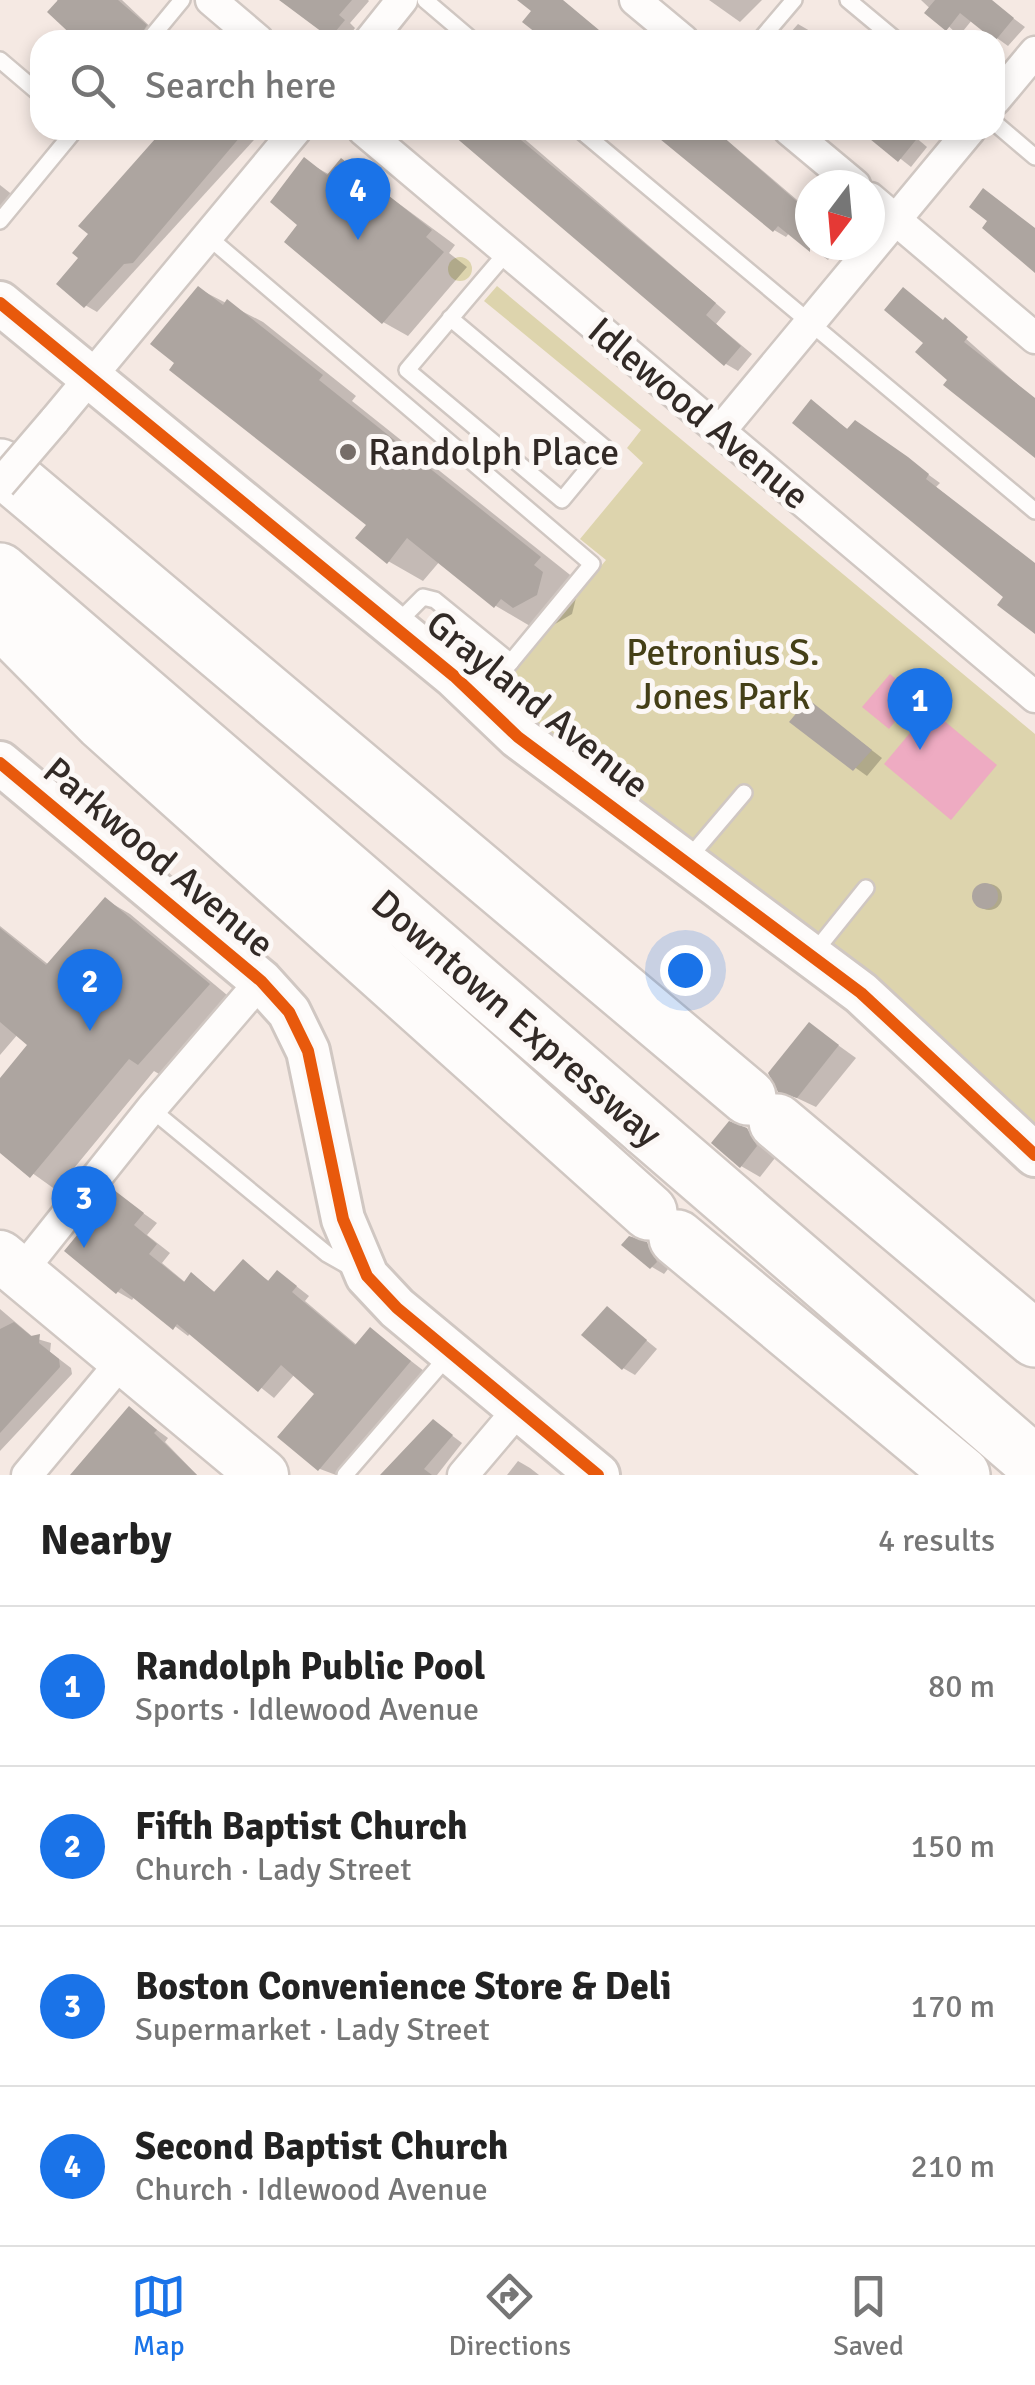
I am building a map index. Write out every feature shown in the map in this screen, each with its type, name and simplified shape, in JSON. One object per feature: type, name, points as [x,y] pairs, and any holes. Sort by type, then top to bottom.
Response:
[{"type":"highway","points":[[0,468],[1035,1339]]},
{"type":"highway","name":"Downtown Expressway","points":[[0,571],[1035,1464]]},
{"type":"highway","points":[[0,619],[102,722],[663,1225],[962,1475]]},
{"type":"highway","points":[[0,643],[102,722]]},
{"type":"main road","points":[[10,1265],[263,1475]]},
{"type":"street","points":[[211,0],[246,30]]},
{"type":"street","points":[[378,30],[402,0]]},
{"type":"street","points":[[635,0],[670,30]]},
{"type":"street","points":[[1005,88],[1035,52]]},
{"type":"street","points":[[0,484],[287,140]]},
{"type":"street","name":"Idlewood Avenue","points":[[375,140],[1035,697]]},
{"type":"street","points":[[802,140],[837,170]]},
{"type":"street","points":[[721,430],[962,140]]},
{"type":"street","points":[[885,210],[1035,338]]},
{"type":"street","name":"Grayland Avenue","points":[[0,302],[394,626],[518,737],[861,993],[1035,1155]]},
{"type":"street","name":"Parkwood Avenue","points":[[0,762],[261,981],[289,1012],[308,1052],[343,1219],[367,1276],[450,1354],[598,1475]]},
{"type":"street","points":[[10,1265],[261,981]]},
{"type":"street","points":[[27,1475],[123,1360]]},
{"type":"street","points":[[463,1475],[518,1410]]},
{"type":"lane","points":[[158,30],[182,0]]},
{"type":"lane","points":[[425,0],[460,30]]},
{"type":"lane","points":[[768,30],[794,0]]},
{"type":"lane","points":[[848,0],[884,30]]},
{"type":"lane","points":[[0,60],[30,86]]},
{"type":"lane","points":[[1005,132],[1035,157]]},
{"type":"lane","points":[[0,221],[67,140]]},
{"type":"lane","points":[[592,140],[1035,510]]},
{"type":"lane","points":[[206,235],[592,564],[480,700]]},
{"type":"lane","points":[[389,390],[508,251]]},
{"type":"lane","points":[[450,318],[606,448],[542,522]]},
{"type":"lane","points":[[407,370],[562,500]]},
{"type":"lane","points":[[394,626],[422,596],[434,600],[511,662]]},
{"type":"lane","points":[[687,860],[744,793]]},
{"type":"lane","points":[[812,956],[866,888]]},
{"type":"lane","points":[[151,1109],[327,1254],[367,1276]]},
{"type":"lane","points":[[345,1475],[450,1354]]},
{"type":"green space","points":[[460,257],[472,269],[460,281],[448,269]]},
{"type":"green space","name":"Petronius S. Jones Park","points":[[497,286],[1035,734],[1035,1131],[524,717],[503,685],[606,560],[580,539],[643,463],[627,448],[641,430],[484,301]]},
{"type":"shaded area","points":[[890,674],[916,696],[889,729],[862,707]]},
{"type":"shaded area","points":[[930,709],[997,765],[951,820],[884,764]]},
{"type":"building","points":[[58,0],[118,0],[147,25],[144,30],[66,30],[47,12]]},
{"type":"building","points":[[279,0],[352,0],[339,15],[345,20],[337,30],[319,30]]},
{"type":"building","points":[[517,0],[563,0],[599,30],[532,30],[522,22],[531,11]]},
{"type":"building","points":[[935,0],[992,0],[1014,18],[1004,30],[981,30],[960,13],[945,30],[924,13]]},
{"type":"building","points":[[154,140],[238,140],[133,263],[124,264],[84,308],[56,284],[78,258],[72,253],[88,234],[78,226]]},
{"type":"building","points":[[459,140],[521,140],[716,303],[706,315],[741,346],[724,366]]},
{"type":"building","points":[[661,140],[726,140],[795,200],[795,240],[778,226],[773,232]]},
{"type":"building","points":[[871,140],[916,140],[898,162]]},
{"type":"building","points":[[304,157],[327,175],[341,158],[432,230],[426,237],[444,252],[382,324],[284,242],[297,225],[270,202]]},
{"type":"building","points":[[983,188],[1035,228],[1035,273],[982,228],[987,221],[969,207]]},
{"type":"building","name":"Randolph Place","points":[[198,286],[223,305],[227,299],[323,375],[319,380],[541,557],[534,565],[543,572],[537,595],[513,608],[501,599],[494,608],[407,538],[387,564],[355,538],[366,525],[169,370],[174,363],[150,344]]},
{"type":"building","points":[[903,287],[943,320],[945,317],[968,337],[964,342],[1035,398],[1035,458],[943,385],[947,380],[915,352],[923,343],[884,310]]},
{"type":"building","points":[[811,399],[847,429],[855,420],[908,457],[929,474],[926,479],[1035,563],[1035,634],[997,605],[1003,597],[792,423]]},
{"type":"building","points":[[808,699],[872,750],[853,771],[789,722]]},
{"type":"building","points":[[985,883],[994,887],[998,896],[994,905],[985,909],[976,905],[972,896],[976,887]]},
{"type":"building","points":[[105,897],[210,984],[138,1065],[129,1059],[30,1178],[0,1153],[0,1078],[27,1045],[0,1022],[0,928],[46,965]]},
{"type":"building","points":[[809,1022],[839,1045],[797,1098],[778,1092],[768,1073]]},
{"type":"building","points":[[729,1121],[747,1128],[757,1146],[740,1168],[711,1143]]},
{"type":"building","points":[[114,1190],[144,1213],[134,1225],[157,1244],[149,1254],[184,1282],[191,1272],[214,1292],[243,1259],[268,1281],[277,1270],[297,1286],[292,1292],[355,1345],[370,1327],[411,1361],[318,1471],[277,1437],[314,1394],[281,1365],[258,1392],[177,1324],[173,1330],[121,1288],[116,1294],[64,1251]]},
{"type":"building","points":[[629,1236],[647,1242],[657,1262],[650,1269],[621,1245]]},
{"type":"building","points":[[607,1306],[647,1340],[622,1370],[581,1335]]},
{"type":"building","points":[[14,1322],[31,1336],[40,1334],[39,1343],[59,1359],[60,1367],[0,1433],[0,1329]]},
{"type":"building","points":[[129,1406],[157,1430],[154,1433],[197,1475],[70,1475]]},
{"type":"building","points":[[433,1419],[453,1435],[424,1469],[432,1475],[380,1475]]},
{"type":"cycle path","points":[[0,303],[454,676],[518,737],[861,993],[1035,1155]]},
{"type":"cycle path","points":[[0,763],[261,981],[289,1012],[308,1051],[343,1219],[367,1276],[397,1308],[598,1475]]},
{"type":"place","name":"Second Baptist Church","points":[[358,240]]},
{"type":"place","name":"Randolph Place","points":[[348,452]]},
{"type":"place","name":"Randolph Public Pool","points":[[920,750]]},
{"type":"place","name":"Fifth Baptist Church","points":[[90,1031]]},
{"type":"place","name":"Boston Convenience Store & Deli","points":[[84,1248]]}]
